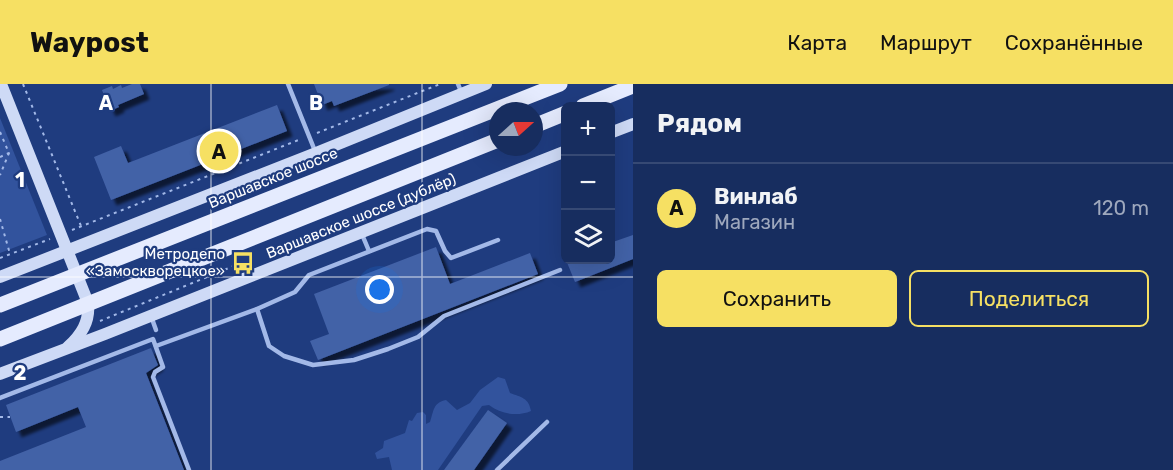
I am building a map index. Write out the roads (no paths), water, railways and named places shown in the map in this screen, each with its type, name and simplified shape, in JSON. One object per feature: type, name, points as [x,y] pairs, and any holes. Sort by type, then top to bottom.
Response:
[{"type":"main road","name":"Варшавское шоссе","points":[[0,305],[560,84]]},
{"type":"main road","points":[[594,102],[633,87]]},
{"type":"main road","points":[[543,122],[561,115]]},
{"type":"main road","points":[[0,339],[489,144]]},
{"type":"street","points":[[1,84],[88,303],[90,315],[85,327],[65,350]]},
{"type":"street","points":[[0,277],[316,153],[460,89],[486,84]]},
{"type":"street","points":[[615,131],[633,124]]},
{"type":"street","name":"Варшавское шоссе (дублёр)","points":[[0,374],[561,153]]},
{"type":"lane","points":[[288,84],[316,153]]},
{"type":"lane","points":[[156,346],[257,309],[296,292],[309,275],[428,229],[436,231],[445,252],[451,258],[498,240]]},
{"type":"lane","points":[[361,232],[369,251]]},
{"type":"lane","points":[[257,309],[269,346],[284,356],[313,365],[354,360],[418,337],[444,315],[560,270]]},
{"type":"lane","points":[[151,316],[156,330]]},
{"type":"lane","points":[[0,398],[153,339],[164,367],[155,372],[153,377],[189,470]]},
{"type":"lane","points":[[497,470],[547,422]]},
{"type":"place","name":"Винлаб","points":[[219,151]]},
{"type":"place","name":"Метродепо «Замоскворецкое»","points":[[243,263]]}]
